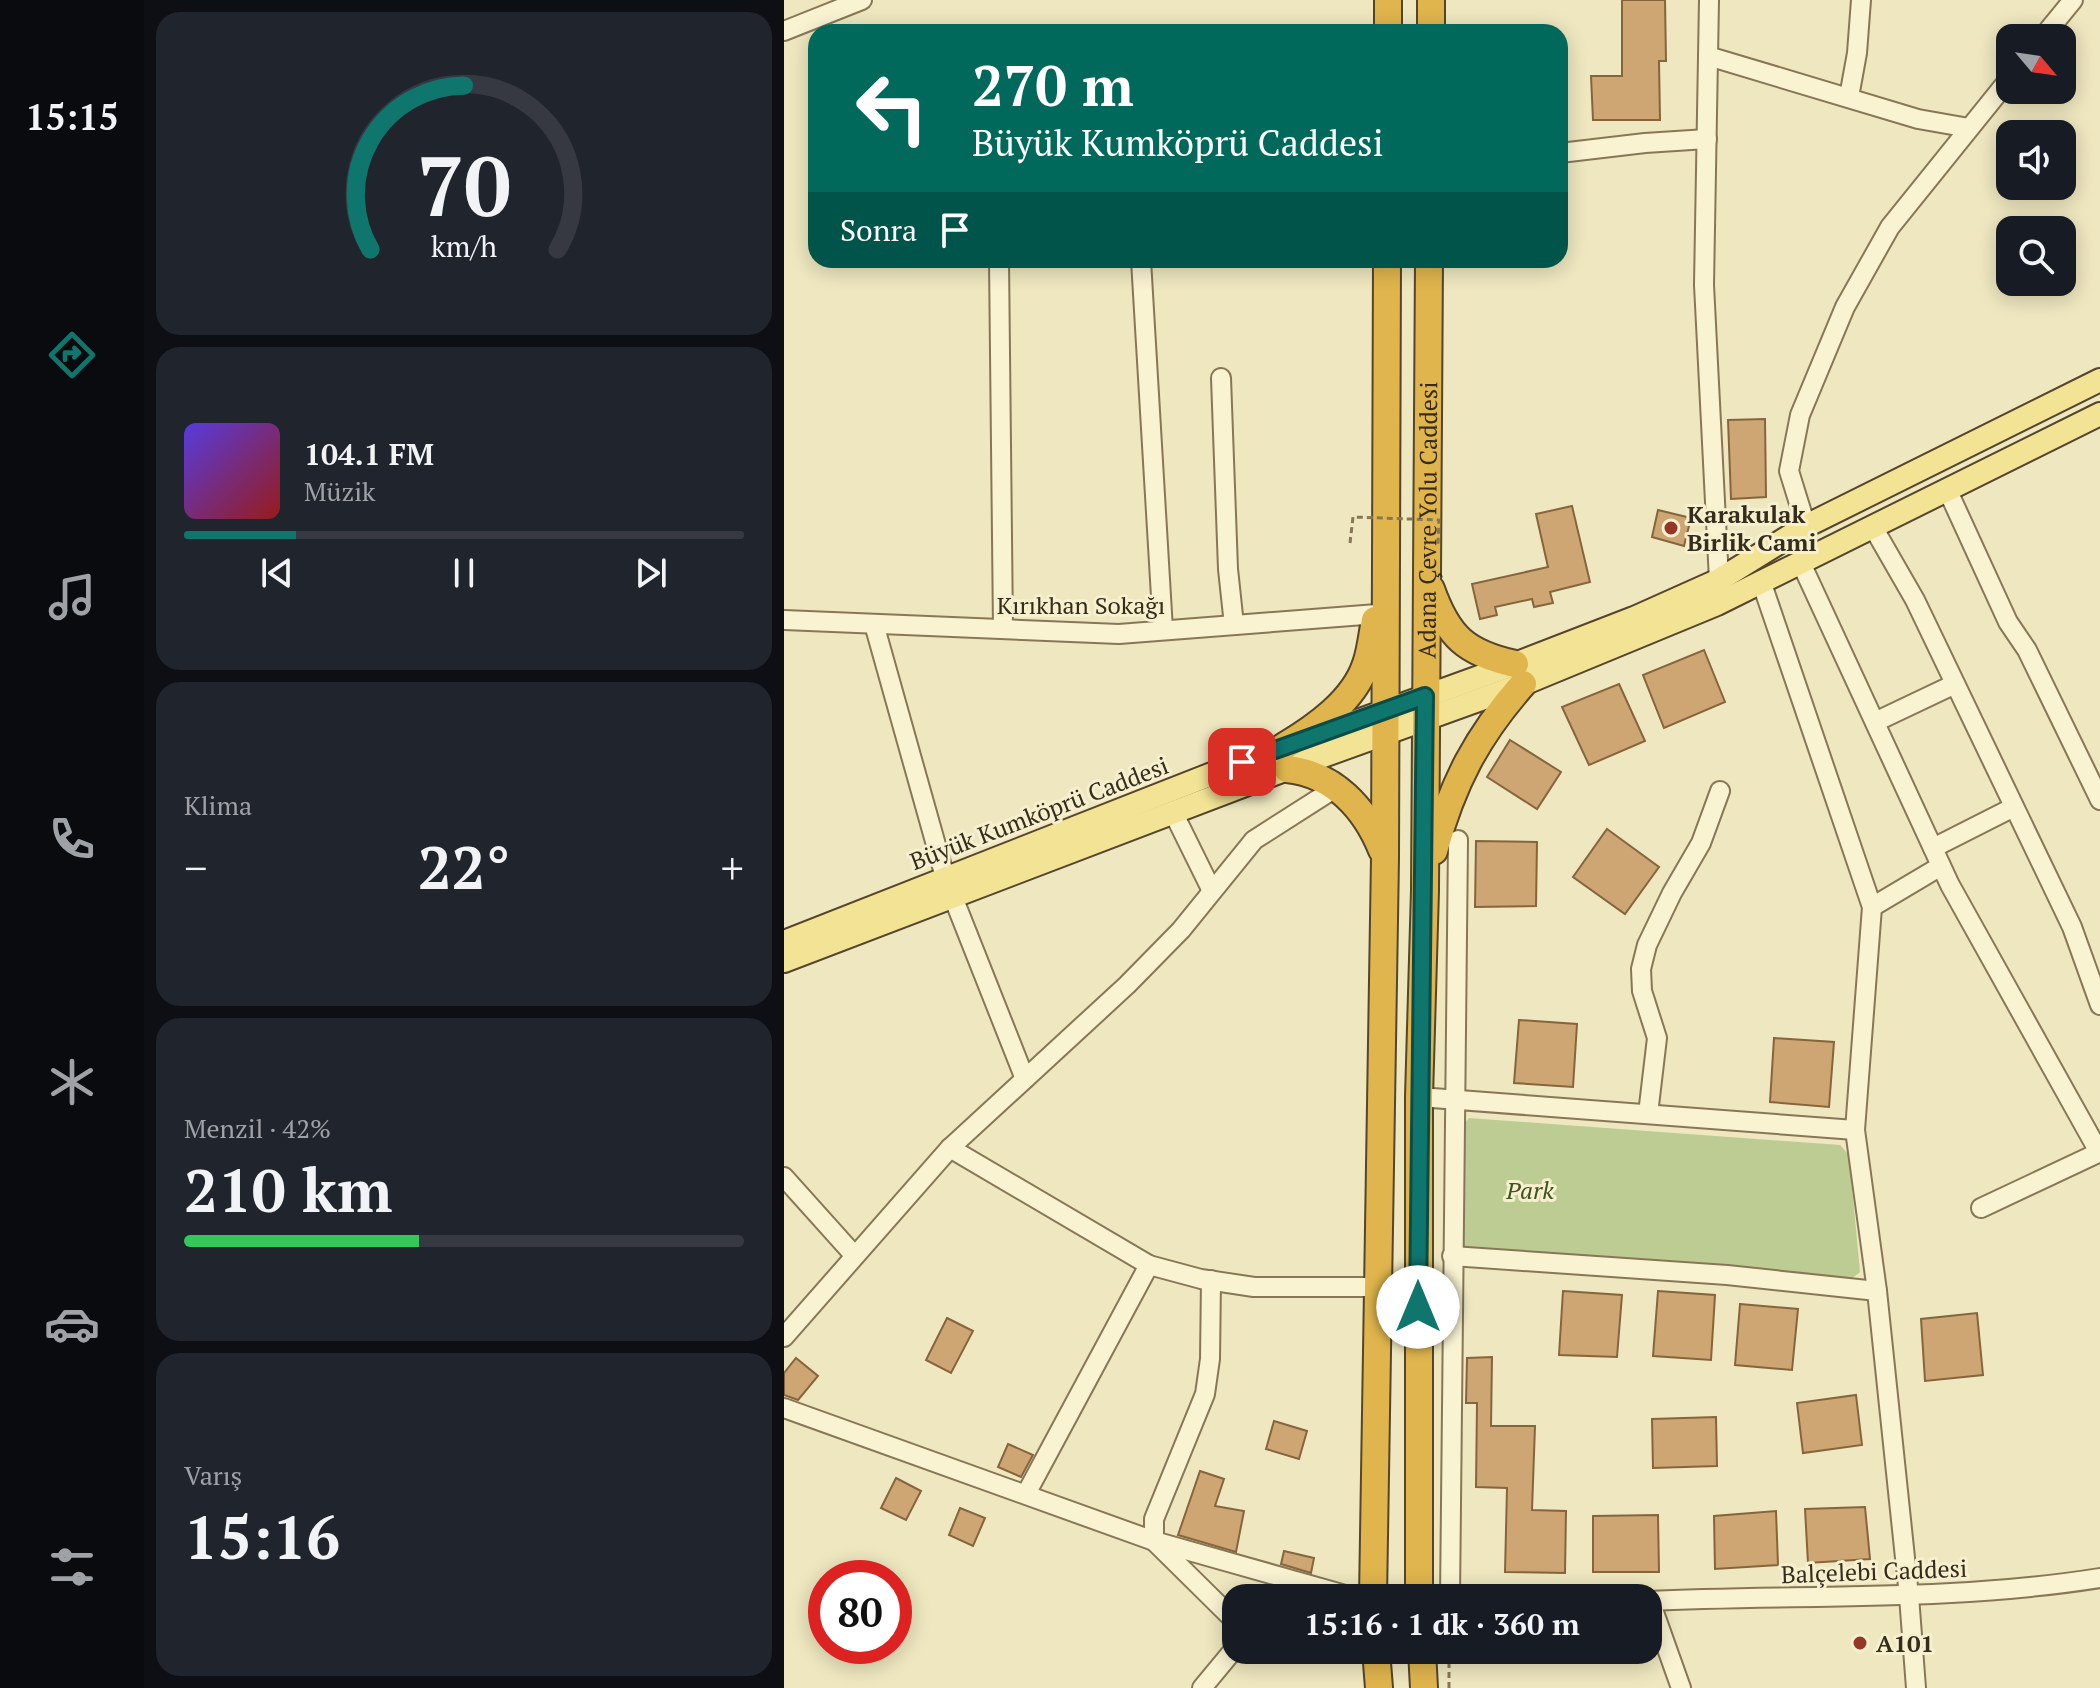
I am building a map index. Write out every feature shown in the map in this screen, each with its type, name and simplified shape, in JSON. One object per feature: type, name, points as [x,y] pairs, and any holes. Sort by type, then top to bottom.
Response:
[{"type":"highway","points":[[1388,0],[1388,24]]},
{"type":"highway","points":[[1431,0],[1431,24]]},
{"type":"highway","name":"Adana Çevre Yolu Caddesi","points":[[1373,1584],[1385,858],[1387,268]]},
{"type":"highway","name":"Adana Çevre Yolu Caddesi","points":[[1419,1584],[1419,1097],[1425,890],[1429,268]]},
{"type":"highway","points":[[1385,858],[1369,822],[1353,802],[1337,787],[1285,758],[1357,683],[1365,666],[1388,566]]},
{"type":"highway","points":[[1425,890],[1438,836],[1465,765],[1519,674],[1460,641],[1440,613],[1426,574]]},
{"type":"highway","points":[[1377,1664],[1379,1688]]},
{"type":"highway","points":[[1423,1664],[1424,1688]]},
{"type":"main road","name":"Büyük Kumköprü Caddesi","points":[[1519,674],[1719,580],[1806,526],[2100,380]]},
{"type":"main road","name":"Büyük Kumköprü Caddesi","points":[[784,961],[949,887],[1285,758],[1717,604],[2100,414]]},
{"type":"main road","name":"Büyük Kumköprü Caddesi","points":[[784,942],[1173,812],[1285,758]]},
{"type":"street","points":[[784,31],[862,0]]},
{"type":"street","points":[[1709,0],[1704,285],[1719,580]]},
{"type":"street","points":[[1849,97],[1857,53],[1861,0]]},
{"type":"street","points":[[2053,24],[2073,0]]},
{"type":"street","points":[[1708,56],[1918,119],[1969,128]]},
{"type":"street","points":[[1806,526],[1789,471],[1800,415],[1845,307],[1890,227],[1996,95]]},
{"type":"street","points":[[1568,152],[1707,139]]},
{"type":"street","points":[[999,268],[1003,629]]},
{"type":"street","points":[[1141,268],[1163,630]]},
{"type":"street","points":[[1221,378],[1228,569],[1234,625]]},
{"type":"street","points":[[1947,489],[2008,622],[2027,650],[2100,800]]},
{"type":"street","points":[[1873,527],[1915,600],[2072,927],[2100,1005]]},
{"type":"street","points":[[1801,563],[1941,866],[2100,1152],[1981,1208]]},
{"type":"street","points":[[1761,581],[1872,907],[1855,1130],[1877,1291],[1916,1688]]},
{"type":"street","name":"Kırıkhan Sokağı","points":[[784,620],[1119,634],[1377,614]]},
{"type":"street","points":[[874,624],[949,887],[1025,1079]]},
{"type":"street","points":[[1875,722],[1955,684]]},
{"type":"street","points":[[784,1337],[950,1148],[1138,974],[1181,930],[1254,840],[1337,787]]},
{"type":"street","points":[[1648,1114],[1657,1038],[1642,991],[1641,969],[1647,945],[1701,843],[1720,791]]},
{"type":"street","points":[[1933,848],[2014,807]]},
{"type":"street","points":[[1173,812],[1212,891]]},
{"type":"street","points":[[1450,1584],[1458,840]]},
{"type":"street","points":[[1872,907],[1941,866]]},
{"type":"street","points":[[1419,1097],[1855,1130]]},
{"type":"street","points":[[950,1148],[1149,1265],[1211,1280],[1270,1287],[1379,1287]]},
{"type":"street","points":[[784,1177],[854,1255]]},
{"type":"street","points":[[1452,1256],[1727,1275],[1877,1291]]},
{"type":"street","points":[[1026,1494],[1149,1265]]},
{"type":"street","points":[[1211,1280],[1210,1359],[1205,1394],[1154,1519],[1154,1541],[1222,1608]]},
{"type":"street","points":[[784,1408],[1154,1541],[1306,1584]]},
{"type":"street","name":"Balçelebi Caddesi","points":[[1662,1601],[1909,1596],[2045,1587],[2100,1578]]},
{"type":"street","points":[[1662,1636],[1681,1688]]},
{"type":"street","points":[[1202,1688],[1222,1664]]},
{"type":"path","points":[[1350,543],[1353,517],[1439,520],[1438,544]]},
{"type":"path","points":[[1449,1664],[1449,1688]]},
{"type":"green space","name":"Park","points":[[1469,1118],[1840,1145],[1849,1155],[1860,1272],[1845,1284],[1750,1267],[1472,1256],[1459,1241],[1459,1130]]},
{"type":"building","points":[[1622,0],[1665,0],[1666,61],[1659,61],[1660,120],[1593,120],[1591,76],[1622,76]]},
{"type":"building","points":[[1765,419],[1766,497],[1731,499],[1728,420]]},
{"type":"building","points":[[1572,506],[1590,582],[1550,592],[1553,603],[1534,607],[1532,599],[1495,607],[1497,615],[1480,619],[1472,584],[1548,567],[1536,514]]},
{"type":"building","name":"Karakulak Birlik Cami","points":[[1658,510],[1691,518],[1684,546],[1652,537]]},
{"type":"building","points":[[1704,650],[1725,702],[1664,728],[1643,675]]},
{"type":"building","points":[[1619,684],[1645,741],[1589,765],[1562,707]]},
{"type":"building","points":[[1510,740],[1561,772],[1537,809],[1487,777]]},
{"type":"building","points":[[1607,829],[1659,867],[1625,914],[1573,877]]},
{"type":"building","points":[[1476,841],[1537,842],[1536,906],[1475,907]]},
{"type":"building","points":[[1519,1020],[1577,1024],[1573,1087],[1514,1083]]},
{"type":"building","points":[[1774,1038],[1834,1042],[1829,1107],[1770,1102]]},
{"type":"building","points":[[1563,1291],[1622,1295],[1617,1357],[1559,1355]]},
{"type":"building","points":[[1658,1291],[1715,1295],[1711,1360],[1653,1356]]},
{"type":"building","points":[[1740,1304],[1798,1309],[1792,1370],[1735,1365]]},
{"type":"building","points":[[1977,1313],[1983,1375],[1925,1381],[1921,1319]]},
{"type":"building","points":[[947,1318],[973,1331],[951,1373],[926,1360]]},
{"type":"building","points":[[1492,1357],[1491,1426],[1535,1426],[1532,1510],[1566,1511],[1565,1573],[1505,1572],[1507,1488],[1476,1487],[1477,1403],[1466,1403],[1467,1358]]},
{"type":"building","points":[[796,1358],[818,1376],[798,1400],[784,1395],[784,1373]]},
{"type":"building","points":[[1856,1395],[1862,1445],[1803,1453],[1797,1403]]},
{"type":"building","points":[[1716,1417],[1717,1466],[1653,1468],[1652,1419]]},
{"type":"building","points":[[1274,1421],[1307,1431],[1299,1459],[1266,1449]]},
{"type":"building","points":[[1008,1444],[1033,1455],[1021,1477],[998,1467]]},
{"type":"building","points":[[1200,1471],[1224,1479],[1215,1506],[1244,1511],[1236,1552],[1178,1535]]},
{"type":"building","points":[[896,1478],[921,1491],[906,1520],[881,1508]]},
{"type":"building","points":[[1865,1507],[1870,1559],[1808,1563],[1805,1509]]},
{"type":"building","points":[[960,1508],[985,1518],[973,1546],[949,1535]]},
{"type":"building","points":[[1776,1511],[1778,1565],[1715,1569],[1714,1516]]},
{"type":"building","points":[[1658,1515],[1659,1572],[1593,1572],[1593,1516]]},
{"type":"building","points":[[1284,1551],[1314,1558],[1311,1573],[1281,1564]]},
{"type":"place","name":"Karakulak Birlik Cami","points":[[1671,528]]},
{"type":"place","name":"A101","points":[[1860,1643]]},
{"type":"route","points":[[1242,762],[1425,696],[1418,1307]]}]
